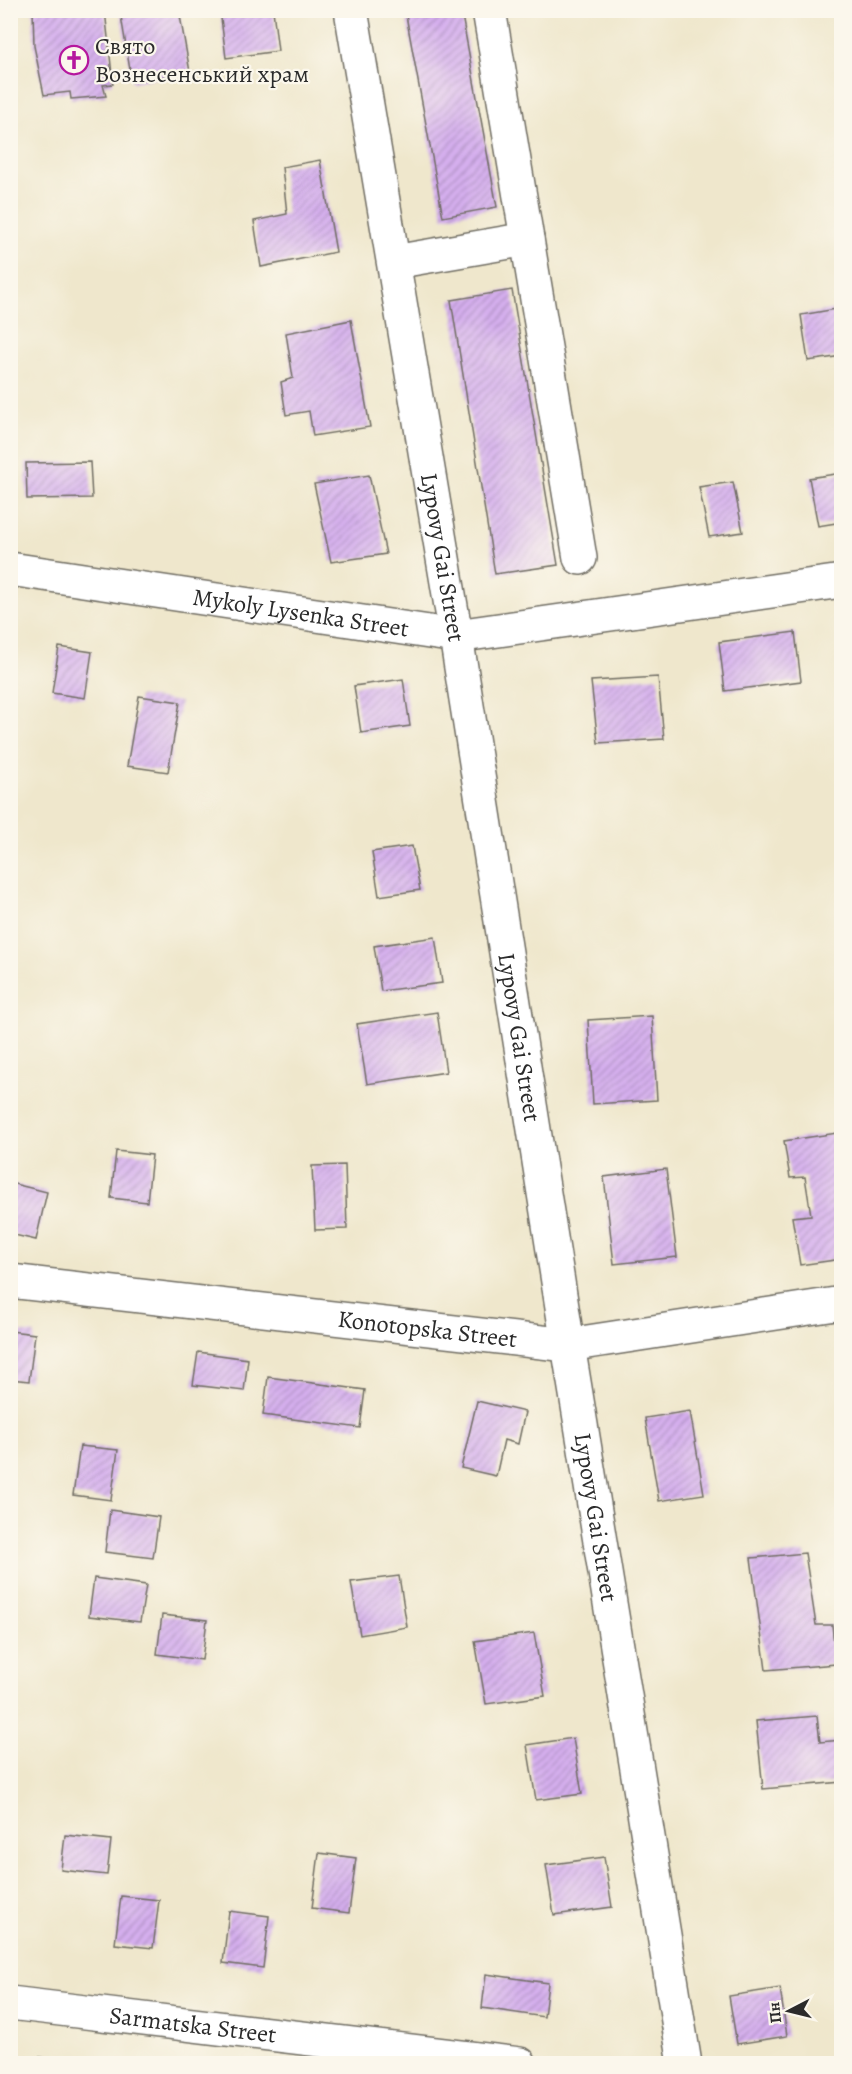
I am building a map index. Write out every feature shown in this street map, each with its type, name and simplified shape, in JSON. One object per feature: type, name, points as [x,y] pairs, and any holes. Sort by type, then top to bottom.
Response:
[{"type":"street","name":"Lypovy Gai Street","points":[[351,10],[456,636],[685,2064]]},
{"type":"street","points":[[489,10],[580,558]]},
{"type":"street","points":[[394,261],[527,239]]},
{"type":"street","name":"Mykoly Lysenka Street","points":[[10,568],[456,636],[842,581]]},
{"type":"street","name":"Konotopska Street","points":[[10,1281],[568,1345],[842,1303]]},
{"type":"street","name":"Sarmatska Street","points":[[10,2003],[520,2064]]},
{"type":"building","name":"Свято Вознесенський храм","points":[[33,10],[105,10],[113,84],[103,85],[106,96],[71,99],[70,92],[44,95],[34,46]]},
{"type":"building","points":[[120,10],[179,10],[190,72],[132,82]]},
{"type":"building","points":[[220,10],[273,10],[278,51],[226,58]]},
{"type":"building","points":[[405,10],[461,10],[497,207],[443,217]]},
{"type":"building","points":[[320,160],[336,252],[261,267],[254,221],[287,214],[282,167]]},
{"type":"building","points":[[512,290],[558,565],[495,574],[451,300]]},
{"type":"building","points":[[842,308],[842,356],[808,361],[801,315]]},
{"type":"building","points":[[351,320],[370,427],[313,436],[309,411],[286,415],[281,382],[293,378],[286,333]]},
{"type":"building","points":[[90,462],[92,498],[27,499],[26,463]]},
{"type":"building","points":[[842,473],[842,522],[818,526],[809,478]]},
{"type":"building","points":[[369,475],[386,554],[331,562],[314,484]]},
{"type":"building","points":[[733,482],[743,532],[709,537],[699,487]]},
{"type":"building","points":[[795,632],[801,681],[725,691],[719,642]]},
{"type":"building","points":[[59,647],[92,652],[85,698],[52,693]]},
{"type":"building","points":[[658,677],[664,739],[598,743],[591,681]]},
{"type":"building","points":[[403,679],[410,726],[361,733],[354,686]]},
{"type":"building","points":[[139,696],[180,702],[168,772],[127,766]]},
{"type":"building","points":[[412,846],[420,890],[379,896],[372,852]]},
{"type":"building","points":[[435,937],[442,983],[381,991],[374,946]]},
{"type":"building","points":[[437,1012],[446,1072],[367,1084],[357,1024]]},
{"type":"building","points":[[652,1016],[657,1100],[593,1104],[588,1020]]},
{"type":"building","points":[[837,1133],[842,1162],[842,1259],[800,1265],[792,1217],[811,1215],[805,1177],[790,1178],[784,1141]]},
{"type":"building","points":[[116,1151],[152,1155],[147,1202],[111,1198]]},
{"type":"building","points":[[345,1165],[347,1229],[315,1230],[312,1166]]},
{"type":"building","points":[[666,1169],[677,1257],[614,1264],[604,1177]]},
{"type":"building","points":[[10,1183],[47,1192],[36,1240],[10,1234]]},
{"type":"building","points":[[10,1331],[35,1334],[29,1381],[10,1379]]},
{"type":"building","points":[[198,1352],[248,1359],[244,1391],[193,1385]]},
{"type":"building","points":[[268,1377],[365,1390],[360,1428],[263,1415]]},
{"type":"building","points":[[477,1401],[525,1412],[518,1444],[504,1440],[496,1476],[461,1468]]},
{"type":"building","points":[[690,1411],[704,1494],[659,1501],[645,1418]]},
{"type":"building","points":[[80,1446],[118,1450],[111,1500],[73,1495]]},
{"type":"building","points":[[110,1510],[159,1517],[153,1558],[105,1552]]},
{"type":"building","points":[[805,1553],[816,1625],[832,1625],[836,1664],[766,1670],[751,1558]]},
{"type":"building","points":[[399,1576],[407,1627],[360,1635],[351,1582]]},
{"type":"building","points":[[94,1578],[146,1585],[140,1622],[89,1616]]},
{"type":"building","points":[[162,1615],[207,1620],[202,1660],[157,1654]]},
{"type":"building","points":[[534,1633],[545,1696],[486,1704],[475,1641]]},
{"type":"building","points":[[817,1716],[820,1742],[842,1740],[842,1782],[763,1789],[756,1721]]},
{"type":"building","points":[[573,1738],[582,1794],[536,1800],[527,1745]]},
{"type":"building","points":[[65,1835],[111,1840],[107,1875],[61,1870]]},
{"type":"building","points":[[319,1853],[356,1858],[349,1913],[312,1908]]},
{"type":"building","points":[[604,1857],[612,1907],[554,1915],[546,1865]]},
{"type":"building","points":[[121,1896],[159,1900],[153,1948],[115,1944]]},
{"type":"building","points":[[229,1911],[269,1916],[263,1968],[223,1963]]},
{"type":"building","points":[[486,1974],[548,1983],[544,2017],[482,2008]]},
{"type":"building","points":[[780,1988],[787,2036],[737,2044],[729,1996]]},
{"type":"building","points":[[39,2057],[78,2062],[78,2064],[38,2064]]},
{"type":"place","name":"Свято Вознесенський храм","points":[[74,60]]}]
